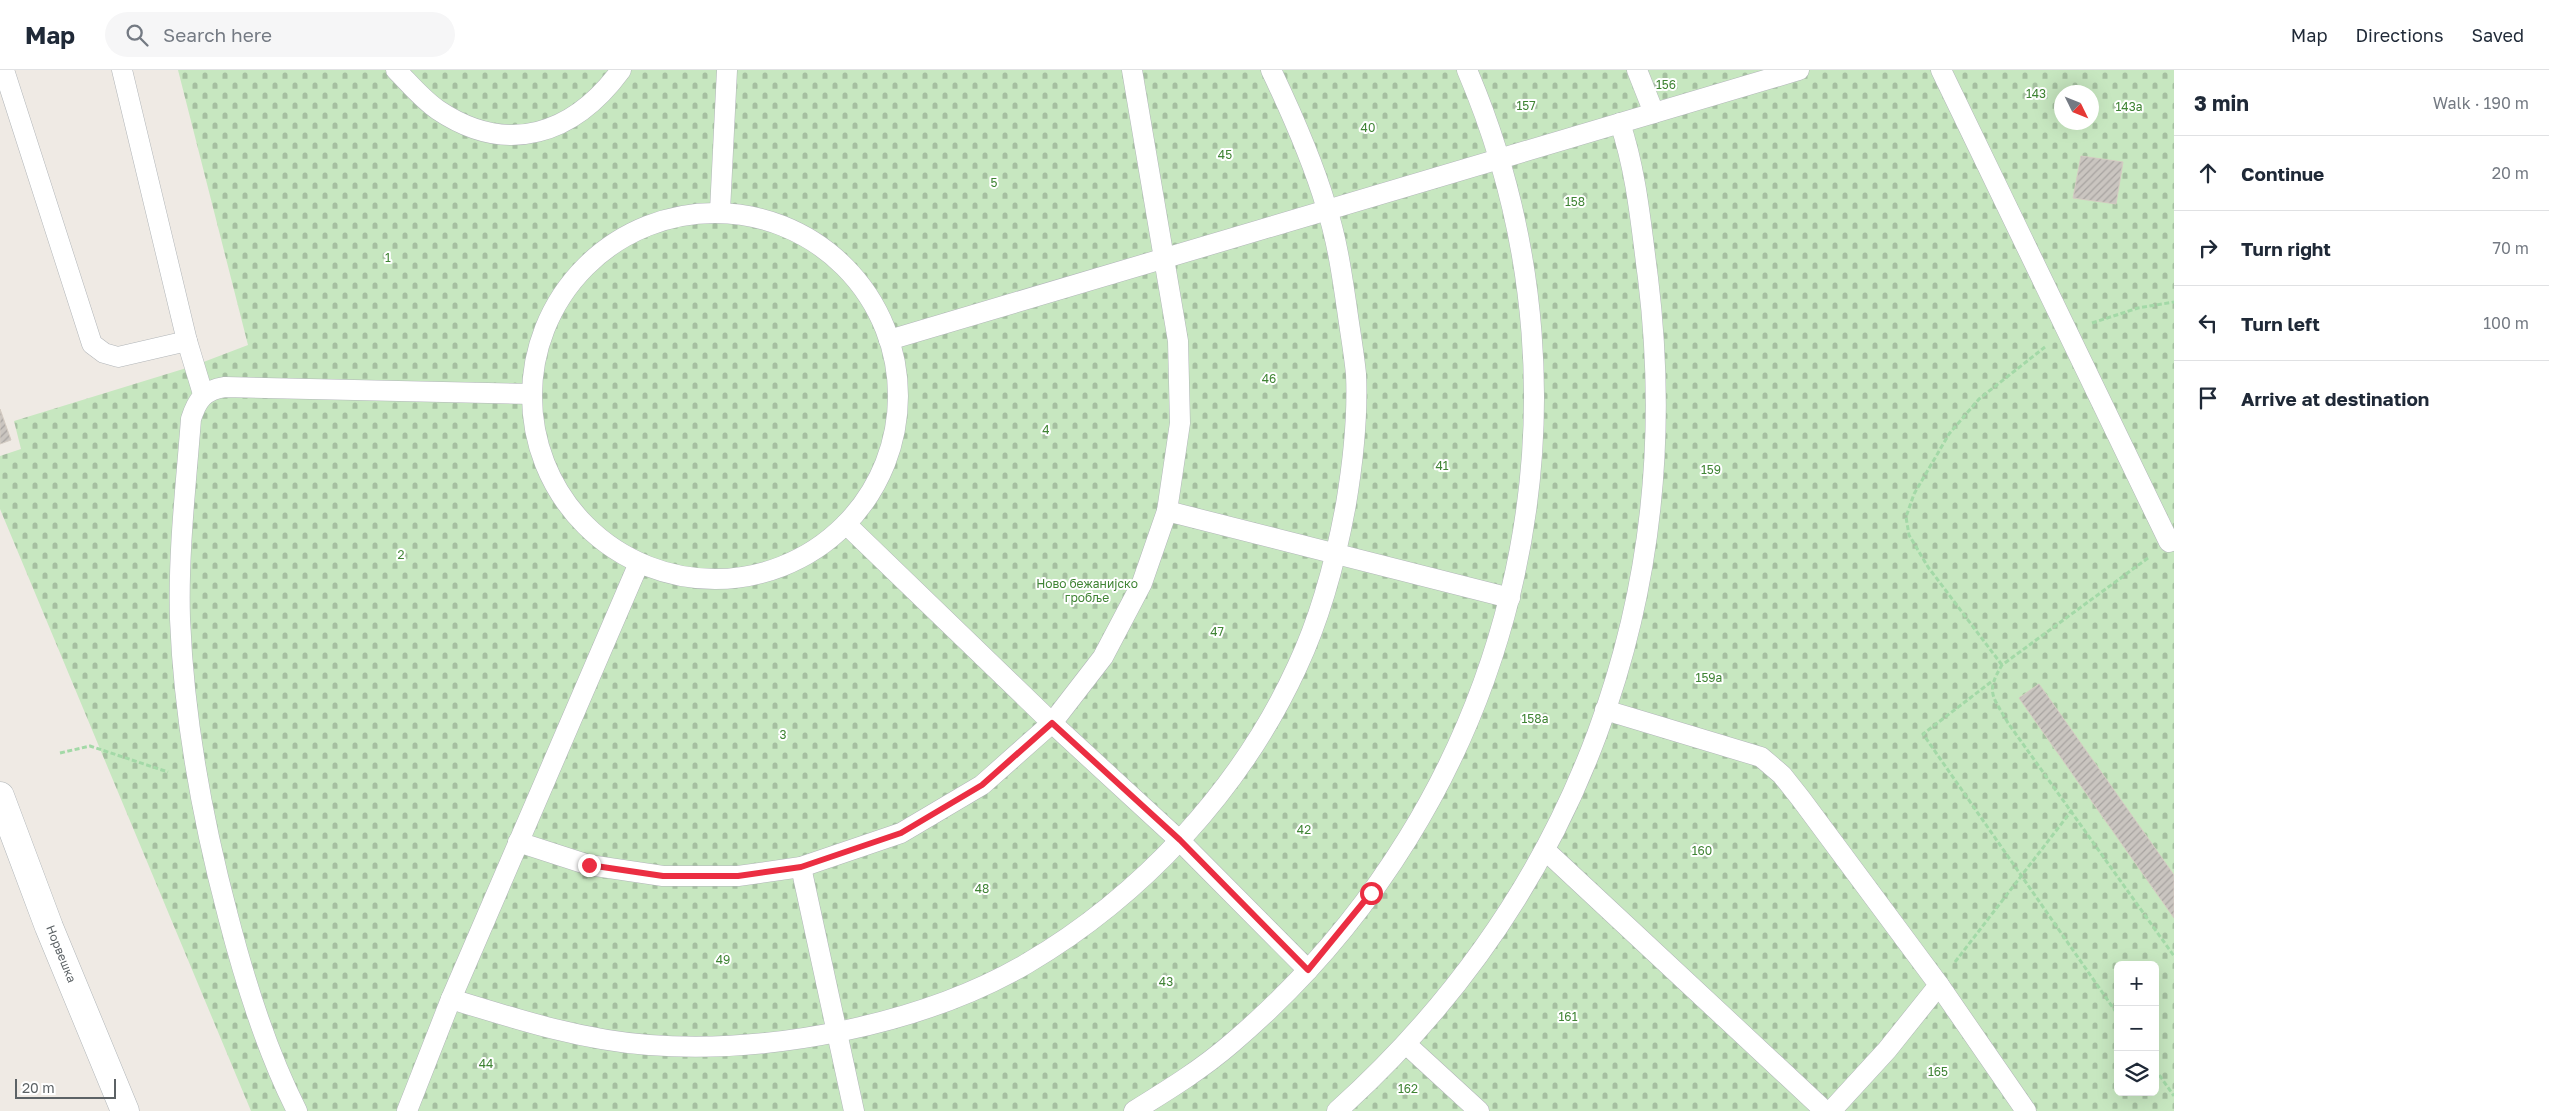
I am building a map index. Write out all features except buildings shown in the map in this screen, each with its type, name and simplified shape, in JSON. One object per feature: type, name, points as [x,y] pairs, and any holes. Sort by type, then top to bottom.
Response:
[{"type":"main road","name":"Норвешка","points":[[0,796],[49,927],[124,1111]]},
{"type":"lane","points":[[4,70],[92,344],[104,353],[118,357],[187,341]]},
{"type":"lane","points":[[122,70],[187,341],[203,394]]},
{"type":"lane","points":[[396,70],[437,109],[465,125],[502,134],[529,135],[555,127],[583,110],[606,91],[621,70]]},
{"type":"lane","points":[[720,211],[727,70]]},
{"type":"lane","points":[[518,842],[589,865],[663,876],[738,876],[801,867],[901,833],[982,785],[1052,723],[1103,657],[1142,583],[1166,511],[1180,423],[1178,341],[1132,70]]},
{"type":"lane","points":[[451,999],[550,1030],[648,1045],[748,1045],[836,1032],[931,1007],[980,987],[1024,965],[1068,938],[1106,909],[1180,840],[1234,774],[1279,702],[1298,666],[1337,553],[1350,478],[1356,374],[1339,259],[1328,209],[1303,140],[1271,70]]},
{"type":"lane","points":[[1134,1111],[1188,1077],[1232,1043],[1308,970],[1371,893],[1411,834],[1430,801],[1453,756],[1494,657],[1510,598],[1525,522],[1531,478],[1534,414],[1530,322],[1523,269],[1499,159],[1467,70]]},
{"type":"lane","points":[[1637,70],[1654,113]]},
{"type":"lane","points":[[889,340],[1799,70]]},
{"type":"lane","points":[[1941,70],[2169,542]]},
{"type":"lane","points":[[1337,1111],[1406,1044],[1495,933],[1545,850],[1578,783],[1605,710],[1629,629],[1645,545],[1652,487],[1656,357],[1638,196],[1630,152],[1620,123]]},
{"type":"lane","points":[[720,211],[772,221],[798,232],[822,247],[843,264],[862,285],[877,309],[889,340],[898,384],[894,435],[876,482],[846,524],[825,542],[801,557],[776,568],[748,576],[720,579],[693,578],[665,572],[639,563],[606,544],[578,518],[556,488],[540,453],[532,416],[532,378],[540,342],[554,307],[576,276],[603,250],[635,230],[671,218],[720,211]]},
{"type":"lane","points":[[297,1111],[243,974],[217,874],[197,782],[187,709],[180,609],[182,546],[191,419],[195,405],[203,394],[213,389],[225,387],[532,394]]},
{"type":"lane","points":[[1166,511],[1510,598]]},
{"type":"lane","points":[[846,524],[1052,723],[1180,840],[1308,970]]},
{"type":"lane","points":[[407,1111],[451,999],[639,563]]},
{"type":"lane","points":[[1605,710],[1761,757],[1782,775],[1938,985],[2026,1111]]},
{"type":"lane","points":[[1545,850],[1825,1111]]},
{"type":"lane","points":[[801,867],[854,1111]]},
{"type":"lane","points":[[1832,1111],[1887,1050],[1938,985]]},
{"type":"lane","points":[[1406,1044],[1479,1111]]},
{"type":"path","points":[[2002,665],[1928,566],[1908,535],[1906,517],[1914,494],[1929,465],[1949,434],[1978,399],[2067,331],[2138,308],[2174,302]]},
{"type":"path","points":[[2114,1009],[1923,734],[1992,682],[2002,665],[2169,542]]},
{"type":"path","points":[[1992,682],[1992,691],[2008,723],[2072,810],[2174,956]]},
{"type":"path","points":[[60,753],[90,746],[197,782]]},
{"type":"path","points":[[1938,985],[2072,810]]},
{"type":"path","points":[[2159,1075],[2174,1096]]},
{"type":"green space","name":"Ново бежанијско гробље","points":[[178,70],[2174,70],[2174,1111],[251,1111],[0,509],[0,456],[21,449],[14,421],[193,366],[248,345]]},
{"type":"route","points":[[589,865],[663,876],[738,876],[801,867],[901,833],[982,785],[1052,723],[1180,840],[1308,970],[1371,893]]},
{"type":"park label","name":"156","points":[[1666,85]]},
{"type":"park label","name":"143","points":[[2036,94]]},
{"type":"park label","name":"157","points":[[1526,106]]},
{"type":"park label","name":"143a","points":[[2129,107]]},
{"type":"park label","name":"40","points":[[1368,128]]},
{"type":"park label","name":"45","points":[[1225,155]]},
{"type":"park label","name":"5","points":[[994,183]]},
{"type":"park label","name":"158","points":[[1575,202]]},
{"type":"park label","name":"1","points":[[388,258]]},
{"type":"park label","name":"46","points":[[1269,379]]},
{"type":"park label","name":"4","points":[[1046,430]]},
{"type":"park label","name":"41","points":[[1442,466]]},
{"type":"park label","name":"159","points":[[1711,470]]},
{"type":"park label","name":"2","points":[[401,555]]},
{"type":"park label","name":"47","points":[[1217,632]]},
{"type":"park label","name":"159a","points":[[1709,678]]},
{"type":"park label","name":"158a","points":[[1535,719]]},
{"type":"park label","name":"3","points":[[783,735]]},
{"type":"park label","name":"42","points":[[1304,830]]},
{"type":"park label","name":"160","points":[[1702,851]]},
{"type":"park label","name":"48","points":[[982,889]]},
{"type":"park label","name":"49","points":[[723,960]]},
{"type":"park label","name":"43","points":[[1166,982]]},
{"type":"park label","name":"161","points":[[1568,1017]]},
{"type":"park label","name":"44","points":[[486,1064]]},
{"type":"park label","name":"165","points":[[1938,1072]]},
{"type":"park label","name":"162","points":[[1408,1089]]}]
